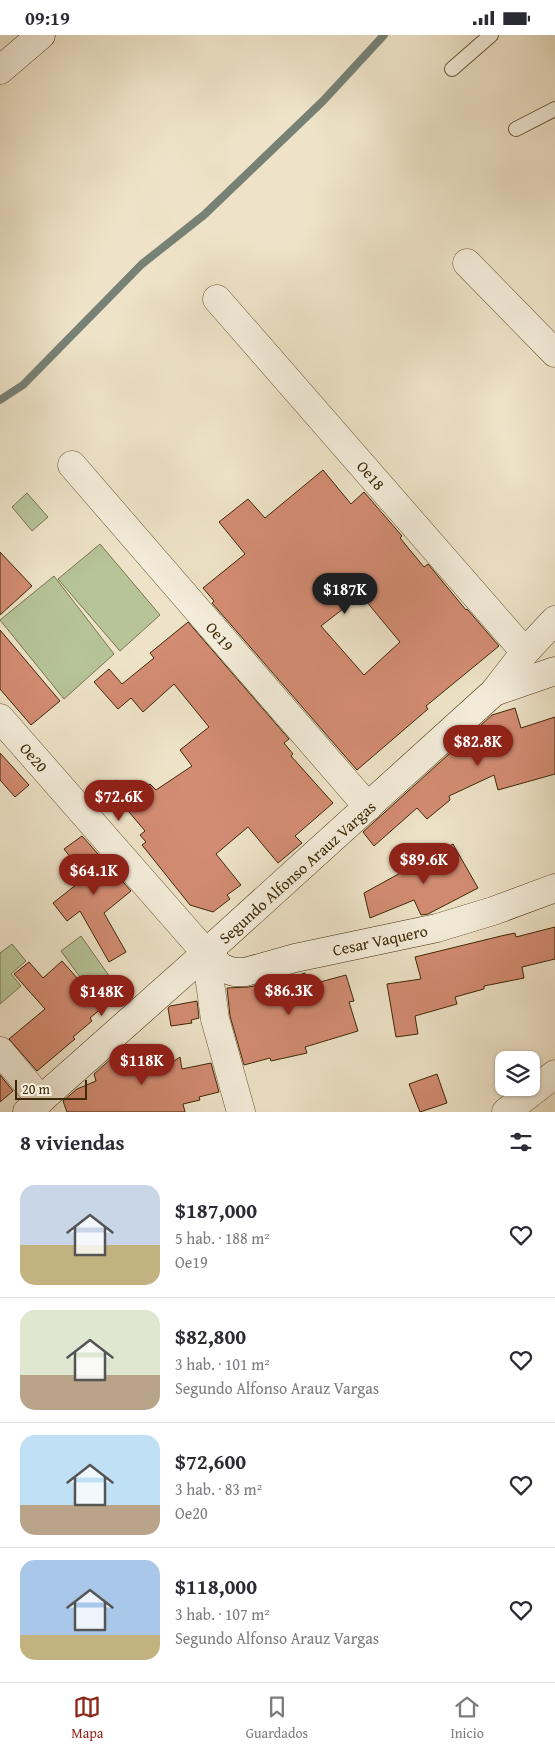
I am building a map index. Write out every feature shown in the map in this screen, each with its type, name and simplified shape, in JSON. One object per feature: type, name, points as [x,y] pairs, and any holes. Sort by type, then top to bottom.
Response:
[{"type":"street","points":[[0,70],[41,35]]},
{"type":"street","points":[[467,263],[555,353]]},
{"type":"street","name":"Oe18","points":[[217,299],[525,652]]},
{"type":"street","name":"Oe19","points":[[72,465],[368,807]]},
{"type":"street","name":"Segundo Alfonso Arauz Vargas","points":[[34,1106],[494,692],[525,652],[555,620]]},
{"type":"street","points":[[494,692],[555,671]]},
{"type":"street","name":"Oe20","points":[[0,718],[206,953]]},
{"type":"street","name":"Cesar Vaquero","points":[[206,953],[222,967],[234,972],[245,972],[295,958],[437,929],[555,888]]},
{"type":"street","points":[[206,953],[215,1019],[240,1112]]},
{"type":"street","points":[[0,1051],[34,1106]]},
{"type":"street","points":[[506,1112],[555,1075]]},
{"type":"lane","points":[[452,69],[491,35]]},
{"type":"lane","points":[[516,129],[555,109]]},
{"type":"green space","points":[[27,493],[48,517],[32,531],[12,507]]},
{"type":"green space","points":[[100,544],[160,615],[120,651],[58,579]]},
{"type":"green space","points":[[54,576],[114,654],[64,699],[0,620]]},
{"type":"green space","points":[[81,936],[112,980],[93,995],[61,951]]},
{"type":"green space","points":[[12,944],[26,961],[11,974],[21,986],[0,1004],[0,953]]},
{"type":"building","points":[[323,470],[351,504],[364,492],[402,536],[400,538],[424,567],[428,564],[499,646],[426,706],[428,709],[357,770],[212,603],[214,601],[203,588],[245,554],[219,522],[248,499],[265,518]],"holes":[[[361,595],[400,642],[364,675],[321,626]]]},
{"type":"building","points":[[0,552],[32,586],[0,615]]},
{"type":"building","points":[[188,622],[289,739],[284,743],[293,754],[291,756],[333,803],[295,836],[302,843],[278,863],[248,827],[216,854],[241,885],[227,895],[230,899],[213,912],[190,905],[142,845],[146,842],[140,835],[145,831],[124,806],[150,784],[156,790],[192,766],[180,750],[209,727],[174,684],[143,712],[131,698],[118,709],[94,682],[109,669],[122,684],[154,658],[150,653]]},
{"type":"building","points":[[0,630],[60,701],[31,725],[0,689]]},
{"type":"building","points":[[515,708],[521,728],[555,717],[555,774],[498,790],[494,775],[449,796],[450,800],[427,819],[417,808],[374,846],[363,832],[492,715]]},
{"type":"building","points":[[0,753],[29,785],[15,797],[0,780]]},
{"type":"building","points":[[117,780],[130,797],[109,812],[96,795]]},
{"type":"building","points":[[82,836],[131,891],[104,913],[126,952],[109,962],[80,911],[67,921],[53,903],[86,877],[64,849]]},
{"type":"building","points":[[453,844],[478,888],[428,914],[421,915],[414,900],[370,918],[364,893]]},
{"type":"building","points":[[555,927],[555,959],[522,967],[524,978],[484,986],[484,989],[455,997],[457,1004],[415,1016],[418,1034],[396,1037],[387,984],[421,979],[415,957],[515,933],[516,937]]},
{"type":"building","points":[[62,961],[103,1007],[90,1018],[92,1021],[73,1037],[75,1039],[37,1071],[9,1039],[45,1009],[14,974],[29,962],[43,978]]},
{"type":"building","points":[[305,973],[309,985],[346,975],[354,1001],[349,1002],[358,1031],[305,1047],[307,1053],[271,1061],[270,1058],[244,1065],[230,1016],[227,988],[249,987]]},
{"type":"building","points":[[197,1001],[199,1018],[191,1020],[192,1023],[171,1026],[168,1008],[170,1006]]},
{"type":"building","points":[[140,1047],[161,1070],[180,1057],[182,1069],[211,1063],[219,1092],[199,1097],[200,1100],[183,1104],[185,1112],[67,1112],[63,1101],[77,1089],[96,1081],[94,1074],[113,1057]]},
{"type":"building","points":[[437,1074],[447,1103],[420,1112],[409,1084]]},
{"type":"building","points":[[0,1075],[13,1091],[0,1102]]},
{"type":"waterway","points":[[0,400],[23,385],[142,264],[204,215],[323,101],[384,35]]}]
